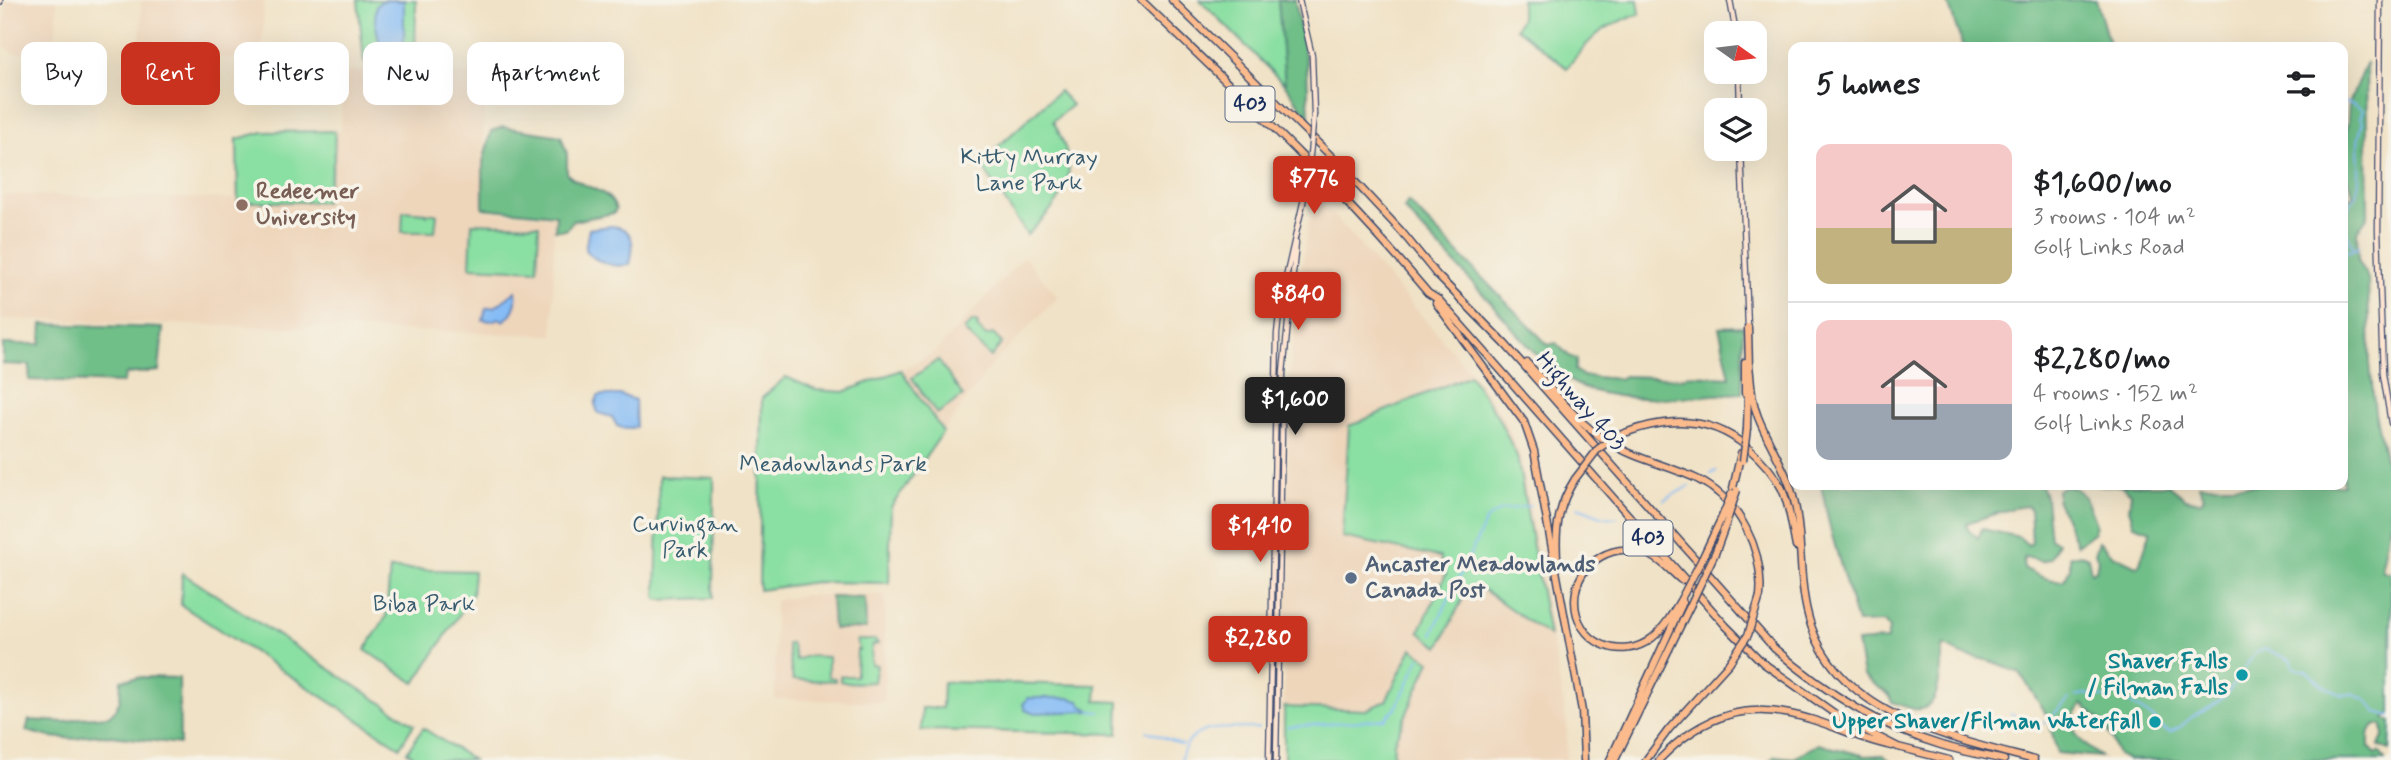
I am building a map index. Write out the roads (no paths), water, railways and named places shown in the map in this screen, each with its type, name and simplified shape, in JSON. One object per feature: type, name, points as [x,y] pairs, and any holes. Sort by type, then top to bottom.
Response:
[{"type":"highway","name":"Highway 403","points":[[1141,0],[1295,146],[1389,246],[1694,590],[1763,663],[1841,718],[1898,747],[1950,760]]},
{"type":"highway","name":"Highway 403","points":[[1172,0],[1332,157],[1401,231],[1437,275],[1505,344],[1774,648],[1806,676],[1845,702],[1906,732],[1940,745],[2004,760]]},
{"type":"highway","points":[[1429,293],[1524,422],[1534,451],[1582,711],[1584,760]]},
{"type":"highway","points":[[1748,327],[1753,400],[1757,415],[1788,483]]},
{"type":"highway","points":[[1735,489],[1745,428],[1745,331],[1748,327]]},
{"type":"highway","points":[[1505,344],[1517,353],[1576,415],[1608,442],[1701,481],[1734,510],[1750,535],[1759,561],[1759,596],[1748,635],[1729,663],[1669,729],[1646,760]]},
{"type":"highway","points":[[1613,760],[1716,551],[1743,461],[1749,364]]},
{"type":"highway","points":[[1558,578],[1558,513],[1564,495],[1598,449],[1617,436],[1649,424],[1679,421],[1713,426],[1736,437],[1765,463],[1782,490],[1792,522],[1807,613],[1814,635],[1836,671],[1858,692],[1898,717],[1935,731],[2034,760]]},
{"type":"highway","points":[[1791,490],[1798,520],[1800,566]]},
{"type":"highway","points":[[1613,760],[1682,599],[1709,544],[1725,519]]},
{"type":"highway","points":[[1682,599],[1652,638],[1637,647],[1623,650],[1613,649],[1593,639],[1581,624],[1575,600],[1577,584],[1584,571],[1606,553],[1619,550],[1636,550],[1651,555],[1694,590]]},
{"type":"highway","points":[[1659,760],[1672,746],[1704,723],[1729,714],[1755,710],[1794,715],[1898,747]]},
{"type":"main road","points":[[1269,760],[1277,334],[1280,304],[1307,185],[1314,114],[1312,55],[1299,0]]},
{"type":"main road","points":[[1730,0],[1734,21]]},
{"type":"main road","points":[[2380,0],[2378,230],[2383,374],[2391,423]]},
{"type":"main road","points":[[1741,161],[1748,327]]},
{"type":"main road","points":[[1276,760],[1279,527],[1286,329],[1296,242]]},
{"type":"main road","points":[[1275,458],[1281,471]]},
{"type":"main road","points":[[1273,518],[1279,527]]},
{"type":"water","points":[[382,1],[404,1],[404,42],[379,42],[375,21],[376,6]]},
{"type":"water","points":[[610,226],[624,229],[631,238],[630,264],[617,266],[605,263],[585,250],[589,229]]},
{"type":"water","points":[[516,291],[514,308],[504,321],[499,318],[492,321],[483,320],[486,308],[495,307]]},
{"type":"water","points":[[620,395],[635,400],[636,427],[625,429],[617,426],[612,417],[598,413],[595,404],[598,396]]},
{"type":"water","points":[[1028,698],[1069,698],[1079,701],[1082,706],[1092,711],[1032,713],[1025,710],[1023,704]]},
{"type":"waterway","points":[[2348,103],[2363,110],[2358,141],[2359,181],[2355,198],[2348,208]]},
{"type":"waterway","points":[[2348,235],[2354,249]]},
{"type":"waterway","points":[[2348,252],[2359,247]]},
{"type":"waterway","points":[[1710,474],[1716,471]]},
{"type":"waterway","points":[[1664,500],[1689,486]]},
{"type":"waterway","points":[[1432,634],[1487,519],[1501,510],[1530,506]]},
{"type":"waterway","points":[[1578,507],[1604,517],[1617,518]]},
{"type":"waterway","points":[[2076,696],[2085,694],[2107,698],[2114,693],[2170,732],[2226,695],[2255,653],[2266,649],[2290,660],[2294,668],[2306,671],[2324,686],[2342,695],[2351,694],[2366,699],[2376,712],[2391,716]]},
{"type":"waterway","points":[[1289,727],[1385,719],[1396,708],[1420,658]]},
{"type":"waterway","points":[[2011,714],[2037,726],[2051,717],[2069,699]]},
{"type":"waterway","points":[[1090,711],[1100,712]]},
{"type":"waterway","points":[[1181,760],[1191,738],[1200,733],[1221,728],[1258,728]]},
{"type":"waterway","points":[[1147,731],[1183,745]]},
{"type":"place","name":"Redeemer University","points":[[242,205]]},
{"type":"place","name":"Ancaster Meadowlands Canada Post","points":[[1351,578]]},
{"type":"place","name":"Shaver Falls / Filman Falls","points":[[2242,675]]},
{"type":"place","name":"Upper Shaver/Filman Waterfall","points":[[2155,722]]},
{"type":"park label","name":"Kitty Murray Lane Park","points":[[1029,171]]},
{"type":"park label","name":"Meadowlands Park","points":[[833,465]]},
{"type":"park label","name":"Curvingan Park","points":[[685,538]]},
{"type":"park label","name":"Biba Park","points":[[424,605]]}]
